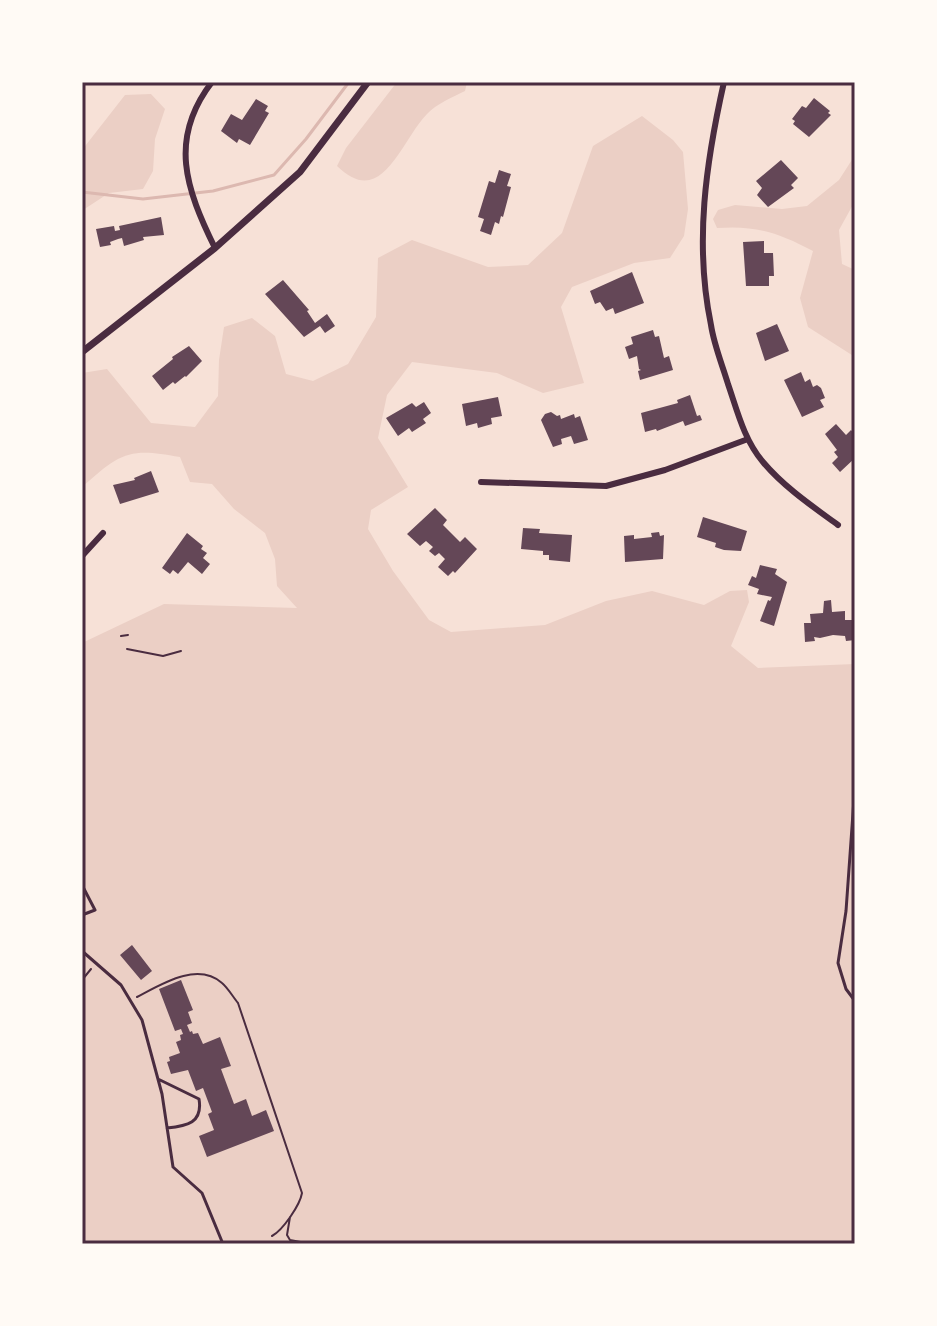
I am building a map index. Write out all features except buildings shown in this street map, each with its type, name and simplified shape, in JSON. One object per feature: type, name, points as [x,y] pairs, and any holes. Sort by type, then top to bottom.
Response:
[{"type":"street","points":[[212,82],[197,101],[186,134],[184,160],[194,205],[215,248]]},
{"type":"street","points":[[82,352],[215,248],[300,172],[368,82]]},
{"type":"street","points":[[724,82],[709,146],[704,186],[703,280],[711,328],[738,415],[762,461],[798,496],[838,525]]},
{"type":"street","points":[[481,482],[606,486],[665,470],[748,439]]},
{"type":"street","points":[[82,556],[103,533]]},
{"type":"lane","points":[[855,785],[846,911],[838,963],[846,989],[855,1001]]},
{"type":"lane","points":[[82,885],[95,910],[82,915]]},
{"type":"lane","points":[[82,951],[116,979],[142,1020],[158,1079],[173,1167],[202,1193],[223,1244]]},
{"type":"lane","points":[[158,1079],[199,1099],[201,1110],[196,1120],[188,1125],[167,1128]]},
{"type":"path","points":[[121,636],[128,635]]},
{"type":"path","points":[[127,649],[163,656],[181,651]]},
{"type":"path","points":[[82,980],[97,962]]},
{"type":"path","points":[[132,1000],[173,978],[206,975],[214,977],[238,1003],[302,1193],[300,1203],[279,1233],[272,1236]]},
{"type":"path","points":[[291,1215],[287,1235],[290,1240],[311,1244]]},
{"type":"shaded area","points":[[397,82],[467,82],[465,91],[427,114],[389,167],[378,176],[366,180],[353,178],[337,166],[346,148]]},
{"type":"shaded area","points":[[151,94],[165,109],[155,139],[153,171],[143,189],[109,193],[83,210],[82,214],[82,150],[125,95]]},
{"type":"shaded area","points":[[642,116],[673,140],[683,152],[688,209],[684,236],[670,258],[634,263],[572,287],[561,307],[584,383],[543,393],[497,373],[412,362],[387,395],[378,438],[408,487],[371,510],[368,529],[393,571],[429,620],[451,632],[545,625],[606,601],[652,591],[704,605],[730,591],[747,590],[749,602],[731,646],[758,668],[855,664],[855,1244],[82,1244],[82,643],[164,604],[297,608],[277,586],[275,559],[265,533],[234,509],[212,484],[190,482],[180,457],[149,453],[126,456],[106,467],[82,487],[82,373],[107,369],[151,423],[195,427],[218,396],[224,327],[252,318],[275,336],[286,374],[313,381],[348,364],[376,317],[378,258],[412,240],[488,267],[528,265],[562,233],[593,146]]},
{"type":"shaded area","points":[[855,155],[855,201],[839,230],[842,264],[855,270],[855,357],[808,327],[800,298],[813,251],[767,232],[717,228],[713,219],[718,210],[735,205],[782,209],[807,206],[839,180]]},
{"type":"waterway","points":[[82,192],[143,199],[213,191],[274,175],[349,82]]}]
